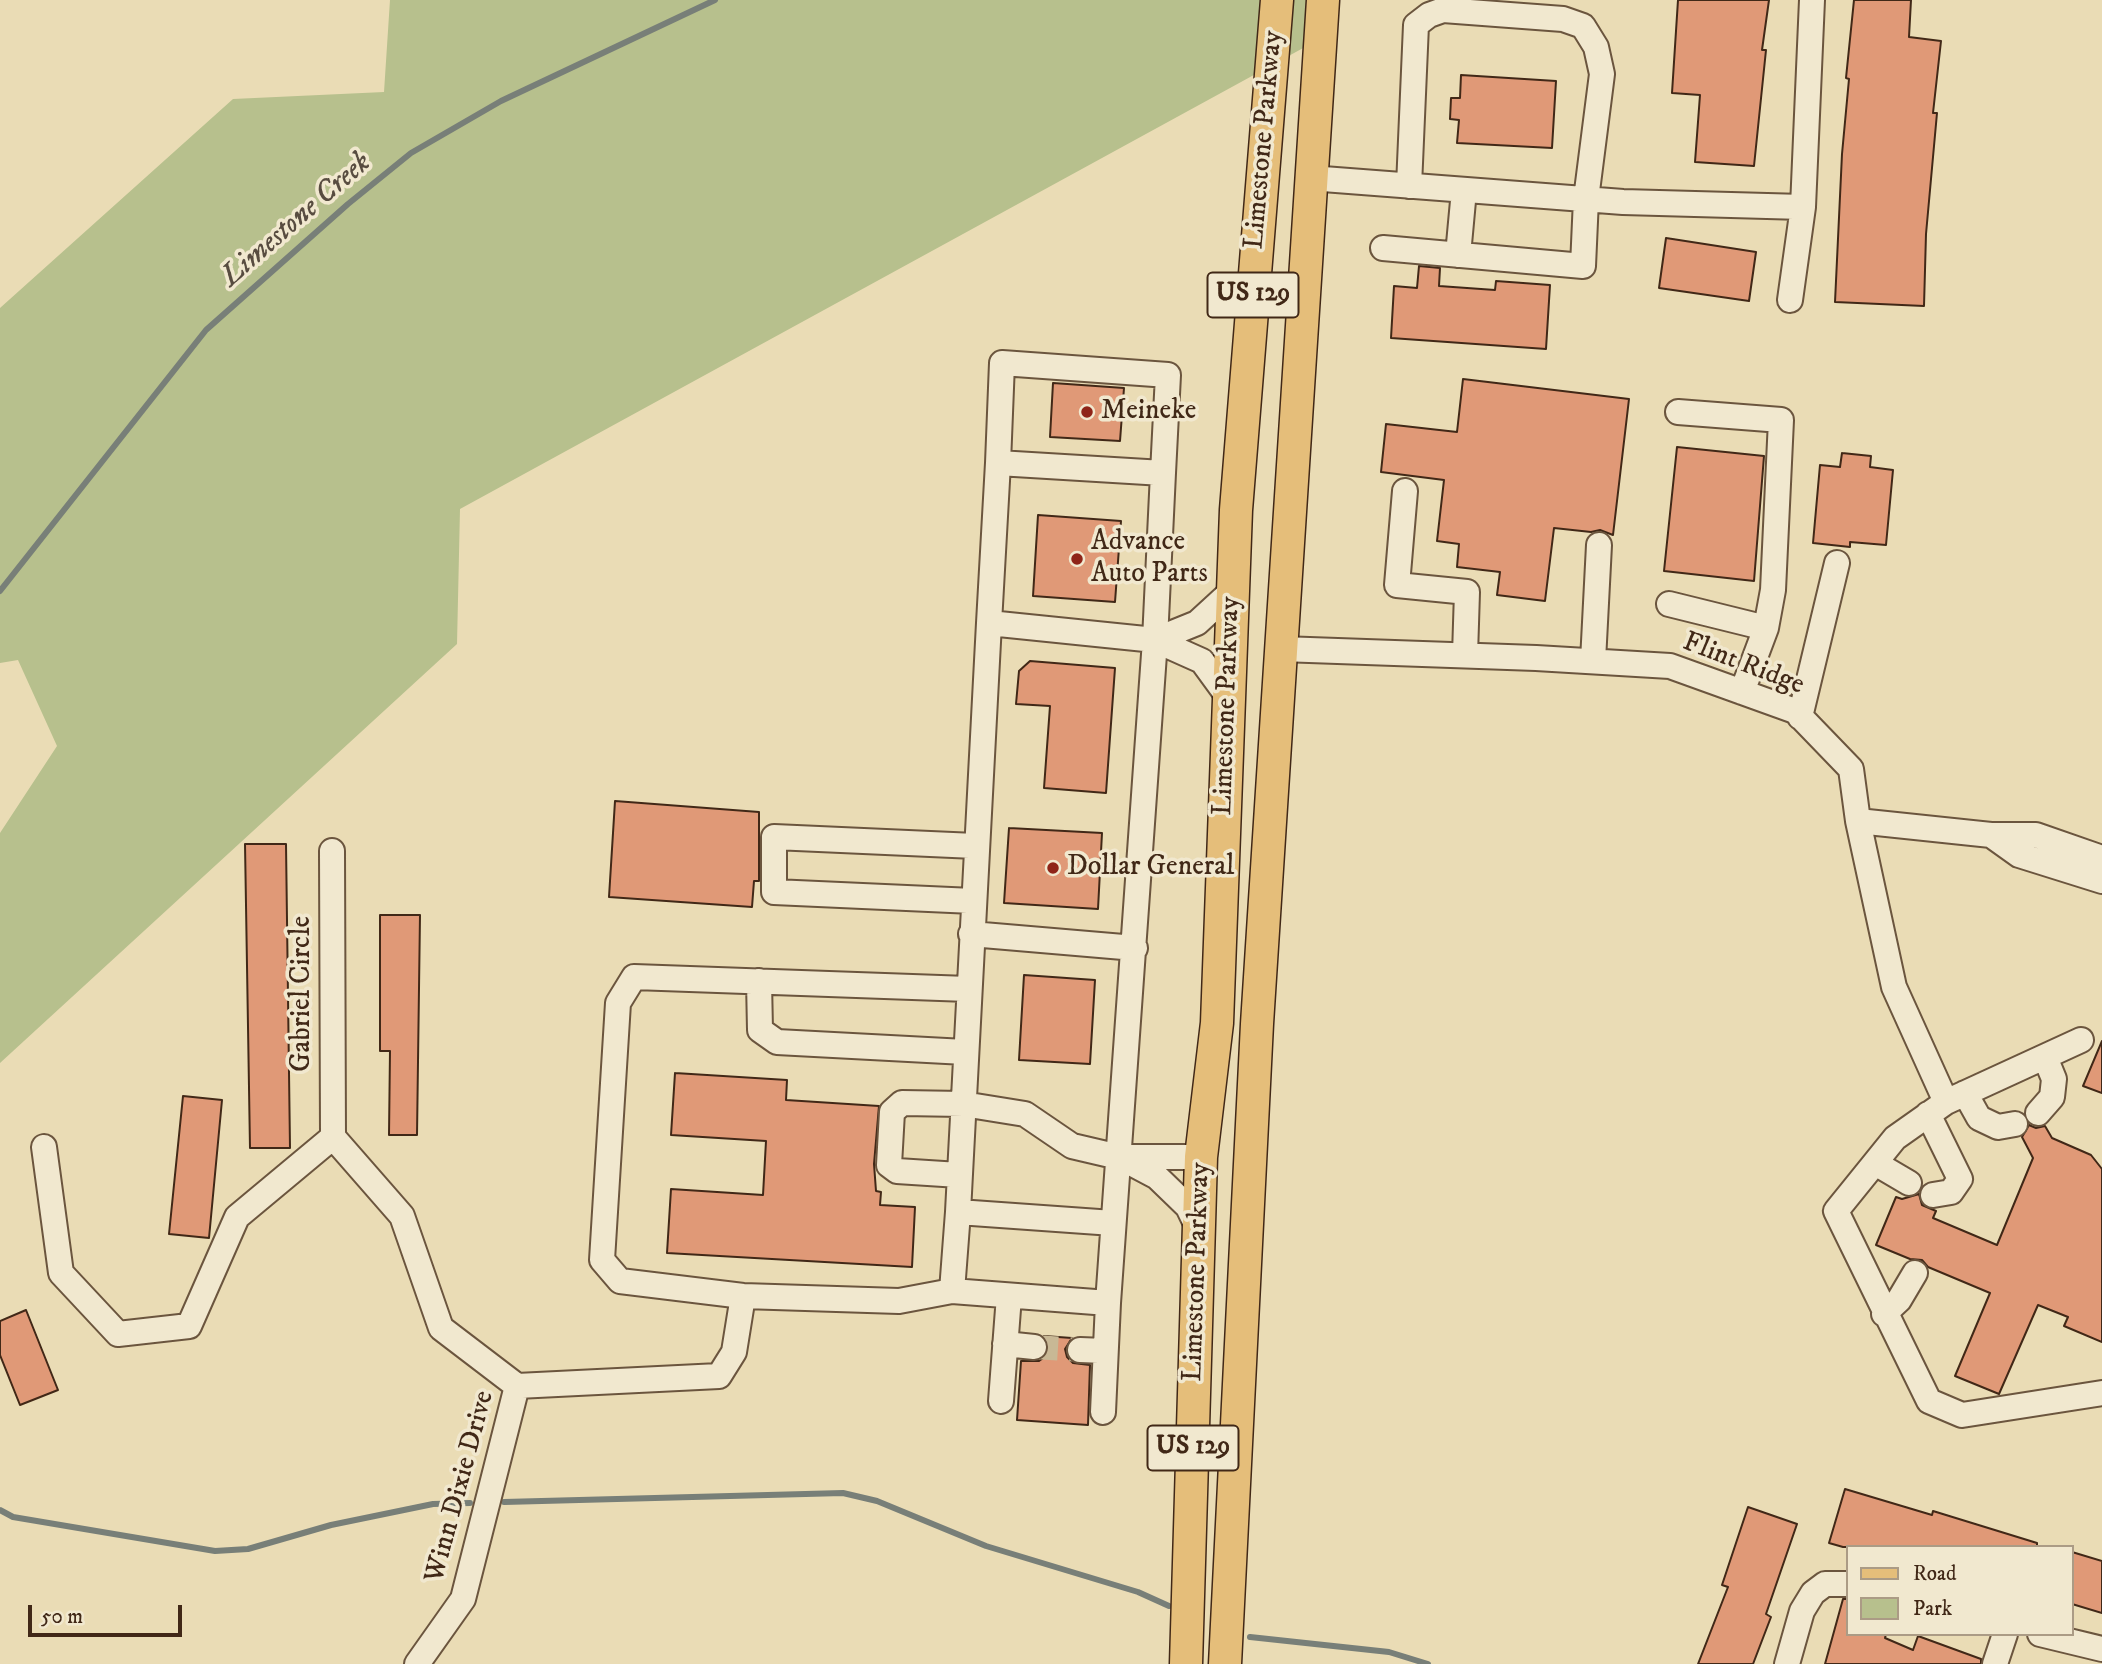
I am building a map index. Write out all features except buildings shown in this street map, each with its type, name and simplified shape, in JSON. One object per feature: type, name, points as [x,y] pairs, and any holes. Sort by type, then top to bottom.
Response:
[{"type":"main road","name":"Limestone Parkway","points":[[1186,1664],[1201,1157],[1217,1023],[1236,510],[1277,0]]},
{"type":"main road","name":"Limestone Parkway","points":[[1225,1664],[1250,1161],[1323,0]]},
{"type":"main road","points":[[1262,174],[1310,178]]},
{"type":"main road","points":[[1201,1157],[1250,1161]]},
{"type":"street","points":[[1790,300],[1803,207],[1812,0]]},
{"type":"street","points":[[1383,248],[1583,266],[1586,199],[1602,74],[1596,47],[1583,26],[1563,19],[1443,10],[1429,15],[1416,25],[1409,186]]},
{"type":"street","points":[[1310,178],[1586,199],[1803,207]]},
{"type":"street","points":[[1458,255],[1464,190]]},
{"type":"street","points":[[952,1291],[1002,363],[1168,375],[1155,640],[1135,948],[1113,1223],[1103,1412]]},
{"type":"street","points":[[1678,412],[1781,420],[1773,590],[1766,628],[1742,692]]},
{"type":"street","points":[[998,463],[1163,473]]},
{"type":"street","points":[[1405,491],[1397,585],[1467,592],[1465,655]]},
{"type":"street","points":[[1593,661],[1599,545]]},
{"type":"street","points":[[1800,717],[1837,563]]},
{"type":"street","points":[[1155,640],[1197,623],[1233,590]]},
{"type":"street","points":[[1669,604],[1766,628]]},
{"type":"street","points":[[989,623],[1155,640],[1202,661],[1229,698]]},
{"type":"street","name":"Flint Ridge","points":[[1281,649],[1670,666],[1794,711],[1851,769],[1858,821],[1894,987],[1946,1103]]},
{"type":"street","points":[[1858,821],[1991,835],[2036,835],[2058,855],[2102,881]]},
{"type":"street","points":[[973,901],[774,892],[774,837],[975,846]]},
{"type":"street","name":"Gabriel Circle","points":[[332,851],[333,1137]]},
{"type":"street","points":[[2058,855],[2102,858]]},
{"type":"street","points":[[971,934],[1135,948]]},
{"type":"street","points":[[968,989],[634,976],[618,1003],[602,1260],[620,1281],[743,1296],[899,1301],[952,1291],[1108,1303]]},
{"type":"street","points":[[759,981],[760,1030],[777,1042],[965,1052]]},
{"type":"street","points":[[2081,1040],[1946,1103],[1895,1138],[1836,1211],[1929,1402],[1962,1415],[2102,1393]]},
{"type":"street","points":[[2038,1113],[2052,1097],[2054,1079],[2045,1057]]},
{"type":"street","points":[[959,1175],[897,1171],[889,1165],[892,1112],[902,1103],[964,1104],[1025,1114],[1072,1146],[1119,1157],[1201,1157]]},
{"type":"street","points":[[1946,1103],[1998,1127],[2015,1125]]},
{"type":"street","points":[[1933,1195],[1951,1192],[1960,1179],[1946,1103]]},
{"type":"street","points":[[44,1147],[61,1273],[118,1334],[189,1326],[237,1217],[333,1137],[402,1216],[442,1328],[517,1386]]},
{"type":"street","points":[[1119,1157],[1157,1177],[1188,1207],[1200,1231]]},
{"type":"street","points":[[1875,1163],[1909,1182]]},
{"type":"street","points":[[958,1212],[1113,1223]]},
{"type":"street","points":[[1884,1314],[1899,1300],[1915,1272]]},
{"type":"street","name":"Winn Dixie Drive","points":[[417,1664],[463,1599],[517,1386],[719,1376],[734,1352],[743,1296]]},
{"type":"street","points":[[1001,1401],[1009,1296]]},
{"type":"street","points":[[1005,1344],[1034,1347]]},
{"type":"street","points":[[1080,1350],[1105,1351]]},
{"type":"street","points":[[1787,1664],[1802,1611],[1813,1593],[1825,1584],[1846,1584]]},
{"type":"street","points":[[1995,1664],[2005,1636]]},
{"type":"street","points":[[2048,1636],[2102,1649]]},
{"type":"green space","points":[[390,0],[1319,0],[1316,41],[460,509],[457,644],[0,1063],[0,833],[57,746],[18,660],[0,663],[0,308],[233,99],[384,92]]},
{"type":"waterway","name":"Limestone Creek","points":[[0,591],[206,330],[348,204],[411,153],[501,101],[715,0]]},
{"type":"waterway","points":[[504,1502],[843,1493],[877,1501],[986,1546],[1138,1592],[1169,1606]]},
{"type":"waterway","points":[[0,1510],[13,1517],[215,1551],[248,1549],[331,1525],[433,1504],[470,1503]]},
{"type":"waterway","points":[[1250,1637],[1389,1652],[1428,1664]]},
{"type":"tunnel","points":[[1034,1347],[1080,1350]]},
{"type":"place","name":"Meineke","points":[[1087,412]]},
{"type":"place","name":"Advance Auto Parts","points":[[1077,559]]},
{"type":"place","name":"Dollar General","points":[[1053,868]]}]
